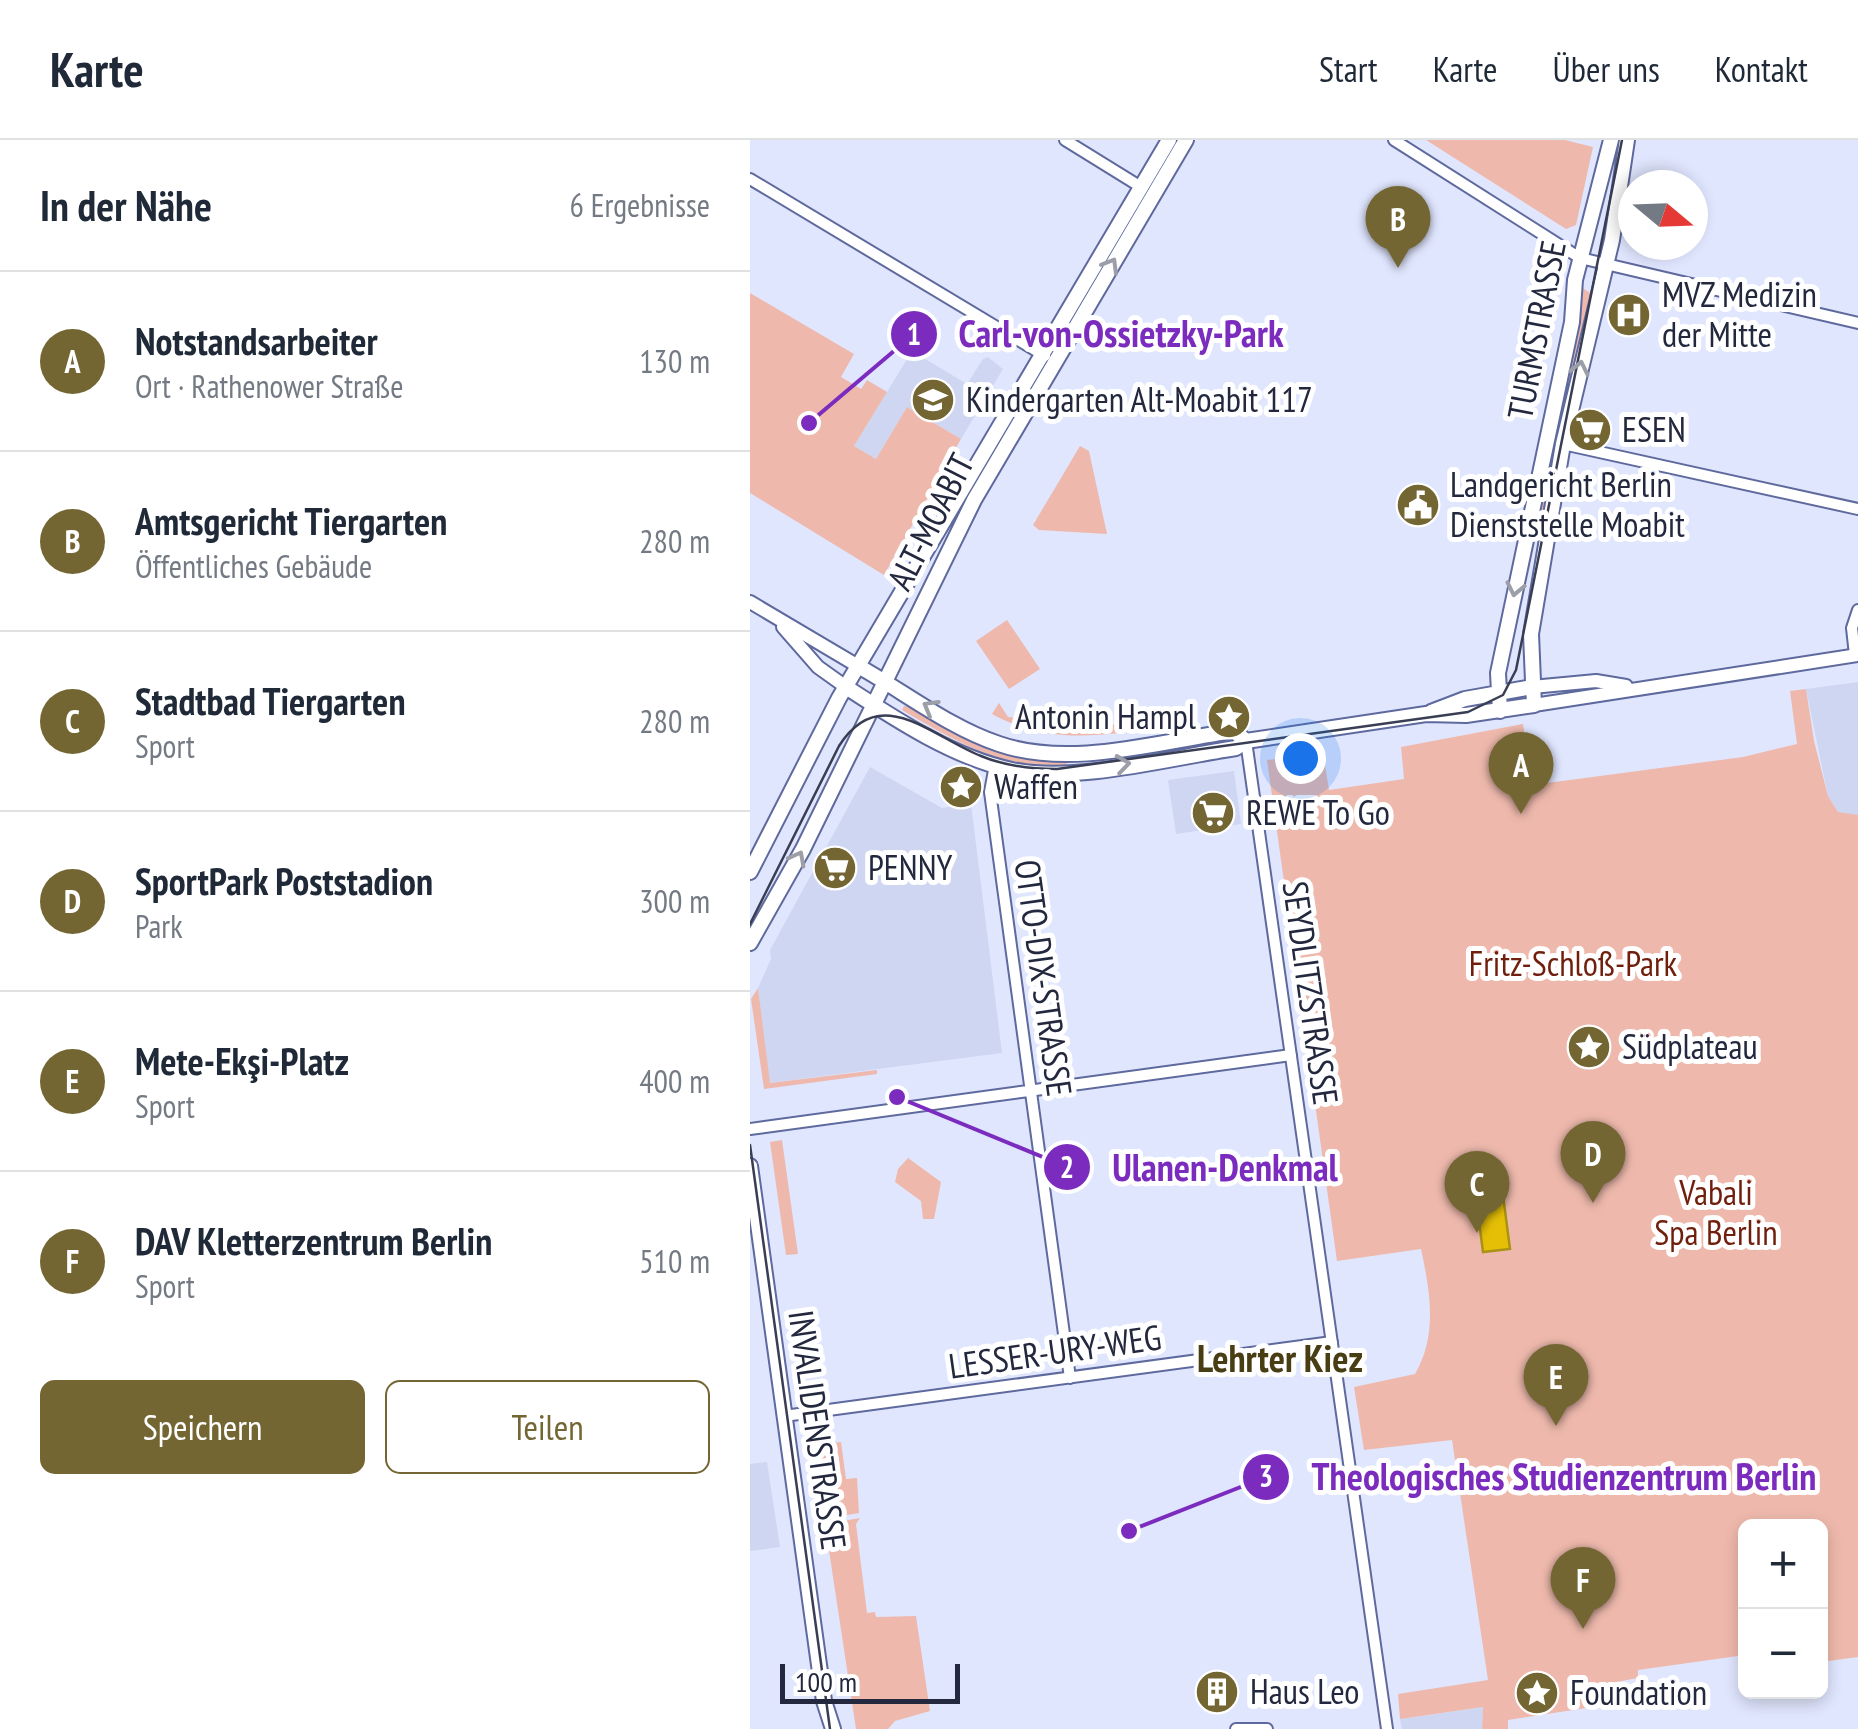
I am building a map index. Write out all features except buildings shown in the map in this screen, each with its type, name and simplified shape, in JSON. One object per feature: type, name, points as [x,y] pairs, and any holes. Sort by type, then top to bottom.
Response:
[{"type":"main road","name":"ALT-MOABIT","points":[[750,943],[803,850],[872,704],[1048,358],[1169,140]]},
{"type":"main road","name":"ALT-MOABIT","points":[[750,872],[858,666],[1186,140]]},
{"type":"main road","name":"TURMSTRASSE","points":[[1500,710],[1498,673],[1572,322],[1580,258],[1611,140]]},
{"type":"main road","name":"TURMSTRASSE","points":[[1534,705],[1531,634],[1563,444],[1606,268],[1627,140]]},
{"type":"main road","points":[[858,666],[975,734],[1031,753],[1094,750],[1234,731],[1246,741]]},
{"type":"main road","points":[[846,687],[959,751],[995,765],[1032,772],[1091,769],[1236,748],[1246,741],[1426,714],[1534,705]]},
{"type":"main road","points":[[1426,714],[1532,687]]},
{"type":"main road","name":"INVALIDENSTRASSE","points":[[750,1166],[824,1701],[833,1729]]},
{"type":"main road","name":"INVALIDENSTRASSE","points":[[821,1729],[824,1701]]},
{"type":"street","points":[[1065,140],[1141,187]]},
{"type":"street","points":[[1394,140],[1580,258],[1606,268],[1858,323]]},
{"type":"street","points":[[750,179],[1048,358]]},
{"type":"street","points":[[1563,444],[1858,510]]},
{"type":"street","points":[[750,602],[858,666]]},
{"type":"street","points":[[1534,705],[1856,655],[1852,628],[1858,610]]},
{"type":"street","points":[[778,622],[818,667],[846,687]]},
{"type":"street","points":[[1532,687],[1596,681],[1638,688]]},
{"type":"street","name":"SEYDLITZSTRASSE","points":[[1246,741],[1387,1729]]},
{"type":"street","name":"OTTO-DIX-STRASSE","points":[[995,765],[990,792],[1070,1378]]},
{"type":"street","points":[[750,1129],[1291,1055]]},
{"type":"street","name":"LESSER-URY-WEG","points":[[784,1416],[1332,1342]]},
{"type":"street","points":[[1236,1729],[1268,1729]]},
{"type":"shaded area","name":"Kindergarten Alt-Moabit 117","points":[[912,351],[967,384],[983,359],[988,357],[1003,369],[961,439],[907,407],[876,459],[854,446]]},
{"type":"shaded area","points":[[1858,682],[1858,815],[1848,816],[1838,812],[1828,796],[1806,689]]},
{"type":"shaded area","points":[[870,767],[942,808],[971,804],[1002,1053],[769,1083],[758,988],[771,959],[770,950]]},
{"type":"shaded area","points":[[1234,771],[1241,824],[1176,834],[1168,780]]},
{"type":"shaded area","points":[[1500,1172],[1510,1249],[1483,1252],[1473,1175]]},
{"type":"shaded area","points":[[767,1462],[780,1547],[750,1551],[750,1464]]},
{"type":"shaded area","points":[[1483,1707],[1482,1729],[1402,1729],[1400,1719]]},
{"type":"green space","points":[[1426,140],[1565,140],[1593,147],[1576,225],[1566,229]]},
{"type":"green space","points":[[1578,285],[1592,294],[1591,307],[1546,535],[1536,533],[1537,527],[1531,525]]},
{"type":"green space","points":[[750,293],[854,354],[841,377],[861,389],[867,380],[887,392],[854,446],[876,459],[907,407],[961,439],[884,575],[750,493]]},
{"type":"green space","points":[[1080,446],[1089,451],[1107,534],[1039,530],[1033,525]]},
{"type":"green space","points":[[1007,620],[1040,669],[1009,689],[976,641]]},
{"type":"green space","points":[[1806,689],[1828,796],[1838,812],[1858,815],[1858,1657],[1828,1661],[1828,1519],[1738,1519],[1738,1656],[1638,1670],[1638,1678],[1616,1682],[1619,1703],[1508,1720],[1508,1729],[1482,1729],[1483,1707],[1400,1719],[1398,1694],[1488,1680],[1452,1440],[1364,1450],[1354,1387],[1415,1374],[1427,1344],[1427,1281],[1421,1249],[1337,1261],[1267,760],[1323,753],[1329,790],[1404,779],[1401,747],[1523,724],[1532,785],[1743,757],[1797,744],[1790,691]]},
{"type":"green space","points":[[999,703],[1008,717],[1118,725],[1119,733],[1070,735],[1023,727],[992,714]]},
{"type":"green space","points":[[904,706],[914,707],[1003,749],[1066,758],[1067,766],[1022,763],[980,751],[902,710]]},
{"type":"green space","points":[[758,988],[770,1083],[877,1070],[877,1074],[764,1089],[751,999]]},
{"type":"green space","points":[[782,1140],[798,1254],[786,1255],[770,1142]]},
{"type":"green space","points":[[908,1158],[941,1182],[934,1219],[923,1219],[921,1201],[895,1182],[898,1169]]},
{"type":"green space","points":[[841,1442],[846,1479],[857,1478],[859,1513],[824,1519],[815,1445]]},
{"type":"green space","points":[[860,1518],[856,1524],[867,1613],[875,1612],[876,1617],[916,1616],[930,1711],[895,1721],[888,1729],[856,1729],[825,1524]]},
{"type":"tram line","points":[[750,924],[839,746],[855,727],[872,717],[907,720],[999,762],[1057,769],[1468,712],[1503,695],[1516,670],[1622,140]]},
{"type":"tram line","points":[[750,1145],[830,1729]]},
{"type":"place","name":"Amtsgericht Tiergarten","points":[[1398,268]]},
{"type":"place","name":"MVZ Medizin der Mitte","points":[[1629,315]]},
{"type":"place","name":"Kindergarten Alt-Moabit 117","points":[[933,400]]},
{"type":"place","name":"Carl-von-Ossietzky-Park","points":[[809,423]]},
{"type":"place","name":"ESEN","points":[[1590,430]]},
{"type":"place","name":"Landgericht Berlin Dienststelle Moabit","points":[[1418,505]]},
{"type":"place","name":"Antonin Hampl","points":[[1229,717]]},
{"type":"place","name":"Waffen","points":[[961,787]]},
{"type":"place","name":"REWE To Go","points":[[1213,813]]},
{"type":"place","name":"Notstandsarbeiter","points":[[1521,814]]},
{"type":"place","name":"PENNY","points":[[835,868]]},
{"type":"place","name":"Südplateau","points":[[1589,1047]]},
{"type":"place","name":"Ulanen-Denkmal","points":[[897,1097]]},
{"type":"place","name":"SportPark Poststadion","points":[[1593,1203]]},
{"type":"place","name":"Stadtbad Tiergarten","points":[[1477,1233]]},
{"type":"place","name":"Mete-Ekşi-Platz","points":[[1556,1426]]},
{"type":"place","name":"Theologisches Studienzentrum Berlin","points":[[1129,1531]]},
{"type":"place","name":"DAV Kletterzentrum Berlin","points":[[1583,1629]]},
{"type":"place","name":"Haus Leo","points":[[1217,1692]]},
{"type":"place","name":"Foundation","points":[[1537,1693]]},
{"type":"district","name":"Lehrter Kiez","points":[[1280,1359]]},
{"type":"park label","name":"Fritz-Schloß-Park","points":[[1573,964]]},
{"type":"park label","name":"Vabali Spa Berlin","points":[[1716,1213]]}]
